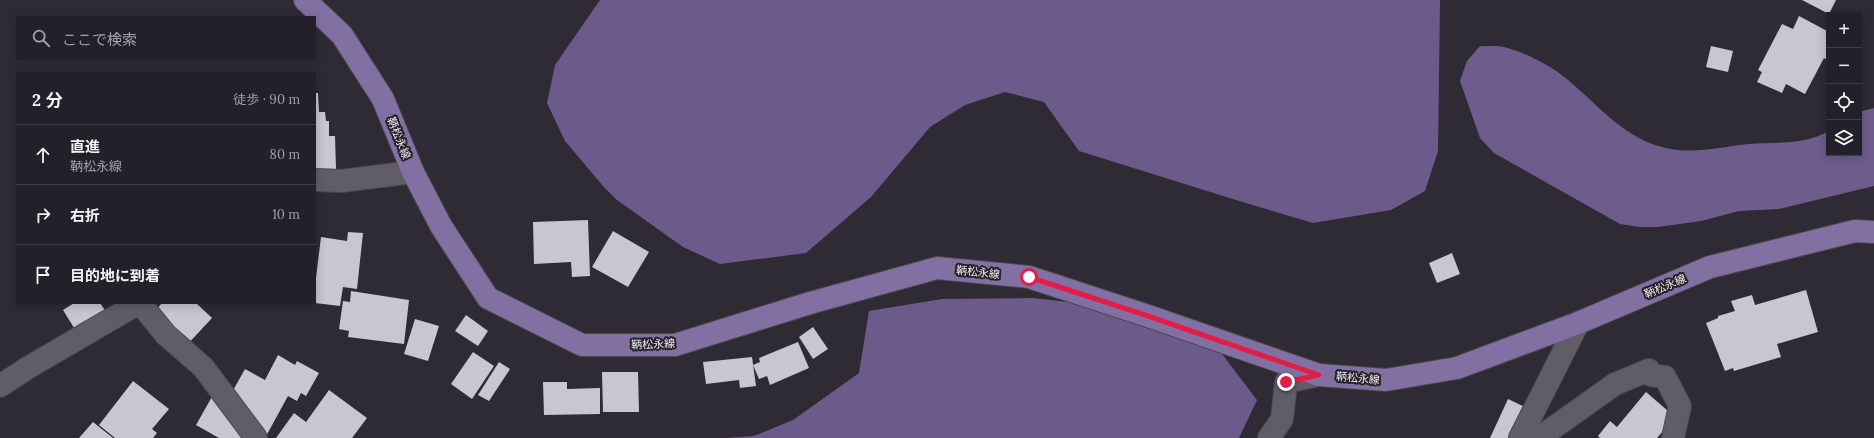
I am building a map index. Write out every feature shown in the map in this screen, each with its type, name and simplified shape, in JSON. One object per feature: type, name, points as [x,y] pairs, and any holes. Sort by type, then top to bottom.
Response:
[{"type":"main road","name":"鞆松永線","points":[[305,0],[342,35],[383,99],[413,172],[441,226],[488,298],[582,345],[675,345],[810,303],[937,268],[1029,277],[1319,375],[1386,380],[1457,368],[1578,323],[1710,267],[1855,231],[1874,232]]},
{"type":"street","points":[[316,180],[341,181],[413,172]]},
{"type":"street","points":[[0,386],[29,367],[138,304]]},
{"type":"street","points":[[141,304],[166,335],[203,367],[256,438]]},
{"type":"street","points":[[1520,438],[1578,323]]},
{"type":"street","points":[[1539,438],[1615,384],[1649,370],[1651,375],[1665,377],[1680,406],[1673,438]]},
{"type":"street","points":[[1269,438],[1282,419],[1286,382],[1319,375]]},
{"type":"shaded area","points":[[600,0],[1440,0],[1438,151],[1425,191],[1391,210],[1313,223],[1079,151],[1044,102],[1005,92],[965,105],[930,127],[871,197],[806,253],[720,264],[683,247],[617,200],[603,186],[565,141],[547,103],[555,65]]},
{"type":"shaded area","points":[[1480,46],[1504,47],[1525,54],[1540,61],[1559,73],[1619,125],[1647,142],[1672,149],[1694,150],[1749,144],[1800,141],[1810,139],[1826,132],[1826,156],[1862,156],[1862,111],[1874,108],[1874,186],[1779,209],[1739,211],[1701,221],[1658,227],[1639,227],[1620,224],[1494,153],[1480,138],[1460,81],[1467,61]]},
{"type":"shaded area","points":[[1033,298],[1077,303],[1219,350],[1257,400],[1239,438],[727,438],[754,436],[793,420],[859,373],[869,311],[942,299]]},
{"type":"building","points":[[1802,0],[1836,0],[1830,12],[1826,12]]},
{"type":"building","points":[[1799,16],[1826,30],[1826,59],[1824,58],[1805,94],[1786,84],[1782,93],[1757,82],[1762,72],[1758,70],[1782,24],[1793,29]]},
{"type":"building","points":[[1711,46],[1733,51],[1728,72],[1706,67]]},
{"type":"building","points":[[316,93],[318,93],[319,112],[325,112],[326,121],[329,121],[329,136],[335,136],[336,169],[316,169]]},
{"type":"building","points":[[588,220],[590,276],[572,277],[571,262],[534,264],[533,222]]},
{"type":"building","points":[[613,231],[649,252],[628,287],[592,267]]},
{"type":"building","points":[[348,232],[363,233],[357,289],[343,287],[340,306],[316,303],[316,278],[321,237],[347,241]]},
{"type":"building","points":[[1452,253],[1460,274],[1437,283],[1429,263]]},
{"type":"building","points":[[1806,290],[1818,332],[1777,344],[1781,357],[1734,371],[1733,368],[1725,371],[1706,323],[1718,318],[1718,316],[1735,311],[1731,301],[1752,295],[1755,305]]},
{"type":"building","points":[[351,291],[409,300],[404,344],[348,337],[349,331],[339,329],[343,301],[350,302]]},
{"type":"building","points":[[72,304],[101,304],[106,312],[76,331],[63,310]]},
{"type":"building","points":[[161,304],[197,304],[212,318],[186,346],[155,311]]},
{"type":"building","points":[[466,315],[488,331],[478,346],[455,331]]},
{"type":"building","points":[[415,319],[439,326],[428,361],[404,354]]},
{"type":"building","points":[[813,327],[828,349],[813,359],[799,337]]},
{"type":"building","points":[[798,342],[809,368],[770,385],[767,376],[759,379],[753,365],[760,362],[759,358]]},
{"type":"building","points":[[473,352],[494,366],[472,399],[451,384]]},
{"type":"building","points":[[278,355],[295,365],[297,361],[319,373],[306,396],[301,393],[297,401],[288,396],[265,438],[219,438],[196,425],[218,386],[231,394],[245,369],[265,380]]},
{"type":"building","points":[[752,357],[756,386],[740,388],[739,380],[706,384],[703,362]]},
{"type":"building","points":[[499,362],[510,369],[489,401],[478,395]]},
{"type":"building","points":[[602,372],[638,372],[639,412],[603,412]]},
{"type":"building","points":[[133,381],[169,409],[152,429],[157,433],[153,438],[115,438],[99,425]]},
{"type":"building","points":[[543,382],[567,382],[567,389],[600,388],[600,414],[544,415]]},
{"type":"building","points":[[329,390],[367,418],[352,438],[276,438],[294,413],[306,422]]},
{"type":"building","points":[[1646,392],[1675,417],[1657,438],[1600,438],[1598,436],[1610,421],[1617,427]]},
{"type":"building","points":[[1508,399],[1529,409],[1510,438],[1490,438]]},
{"type":"building","points":[[93,422],[113,438],[79,438]]},
{"type":"route","points":[[1029,277],[1319,375],[1286,382]]}]
